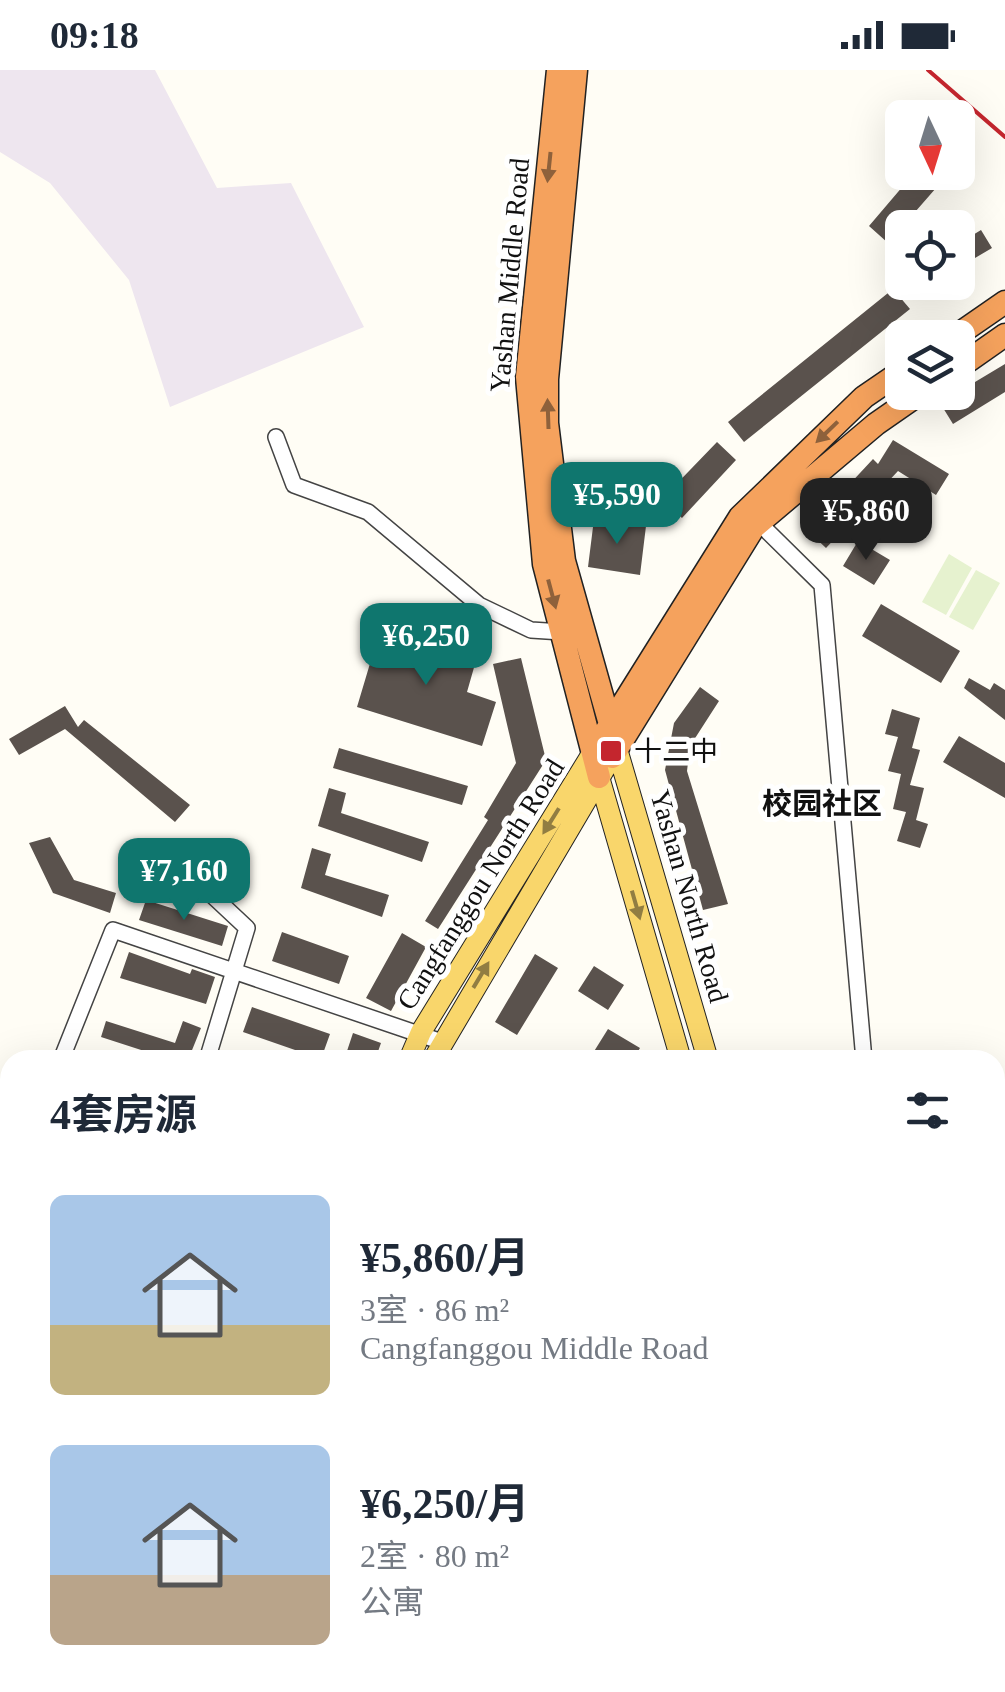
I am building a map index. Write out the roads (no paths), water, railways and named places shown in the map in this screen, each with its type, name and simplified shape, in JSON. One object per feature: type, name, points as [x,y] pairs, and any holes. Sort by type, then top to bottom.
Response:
[{"type":"highway","name":"Yashan Middle Road","points":[[558,70],[527,377],[544,564],[562,632],[605,751]]},
{"type":"highway","name":"Yashan Middle Road","points":[[576,70],[547,379],[548,423],[564,561],[605,751]]},
{"type":"highway","points":[[975,323],[1005,302]]},
{"type":"highway","points":[[975,356],[1005,335]]},
{"type":"highway","points":[[605,751],[752,516],[864,397],[885,383]]},
{"type":"highway","points":[[752,516],[896,410]]},
{"type":"main road","name":"Cangfanggou North Road","points":[[413,1050],[421,1032],[605,751]]},
{"type":"main road","name":"Cangfanggou North Road","points":[[438,1050],[605,751]]},
{"type":"main road","name":"Yashan North Road","points":[[605,751],[680,1050]]},
{"type":"main road","name":"Yashan North Road","points":[[605,751],[705,1050]]},
{"type":"street","points":[[276,438],[294,485],[368,512],[479,605],[531,630],[562,632]]},
{"type":"street","points":[[752,516],[822,585],[863,1050]]},
{"type":"street","points":[[182,867],[247,928],[209,1050]]},
{"type":"street","points":[[64,1050],[113,930],[421,1032],[436,1050]]},
{"type":"railway","points":[[928,70],[1005,137]]},
{"type":"place","name":"十二中","points":[[611,751]]},
{"type":"district","name":"校园社区","points":[[822,804]]}]
